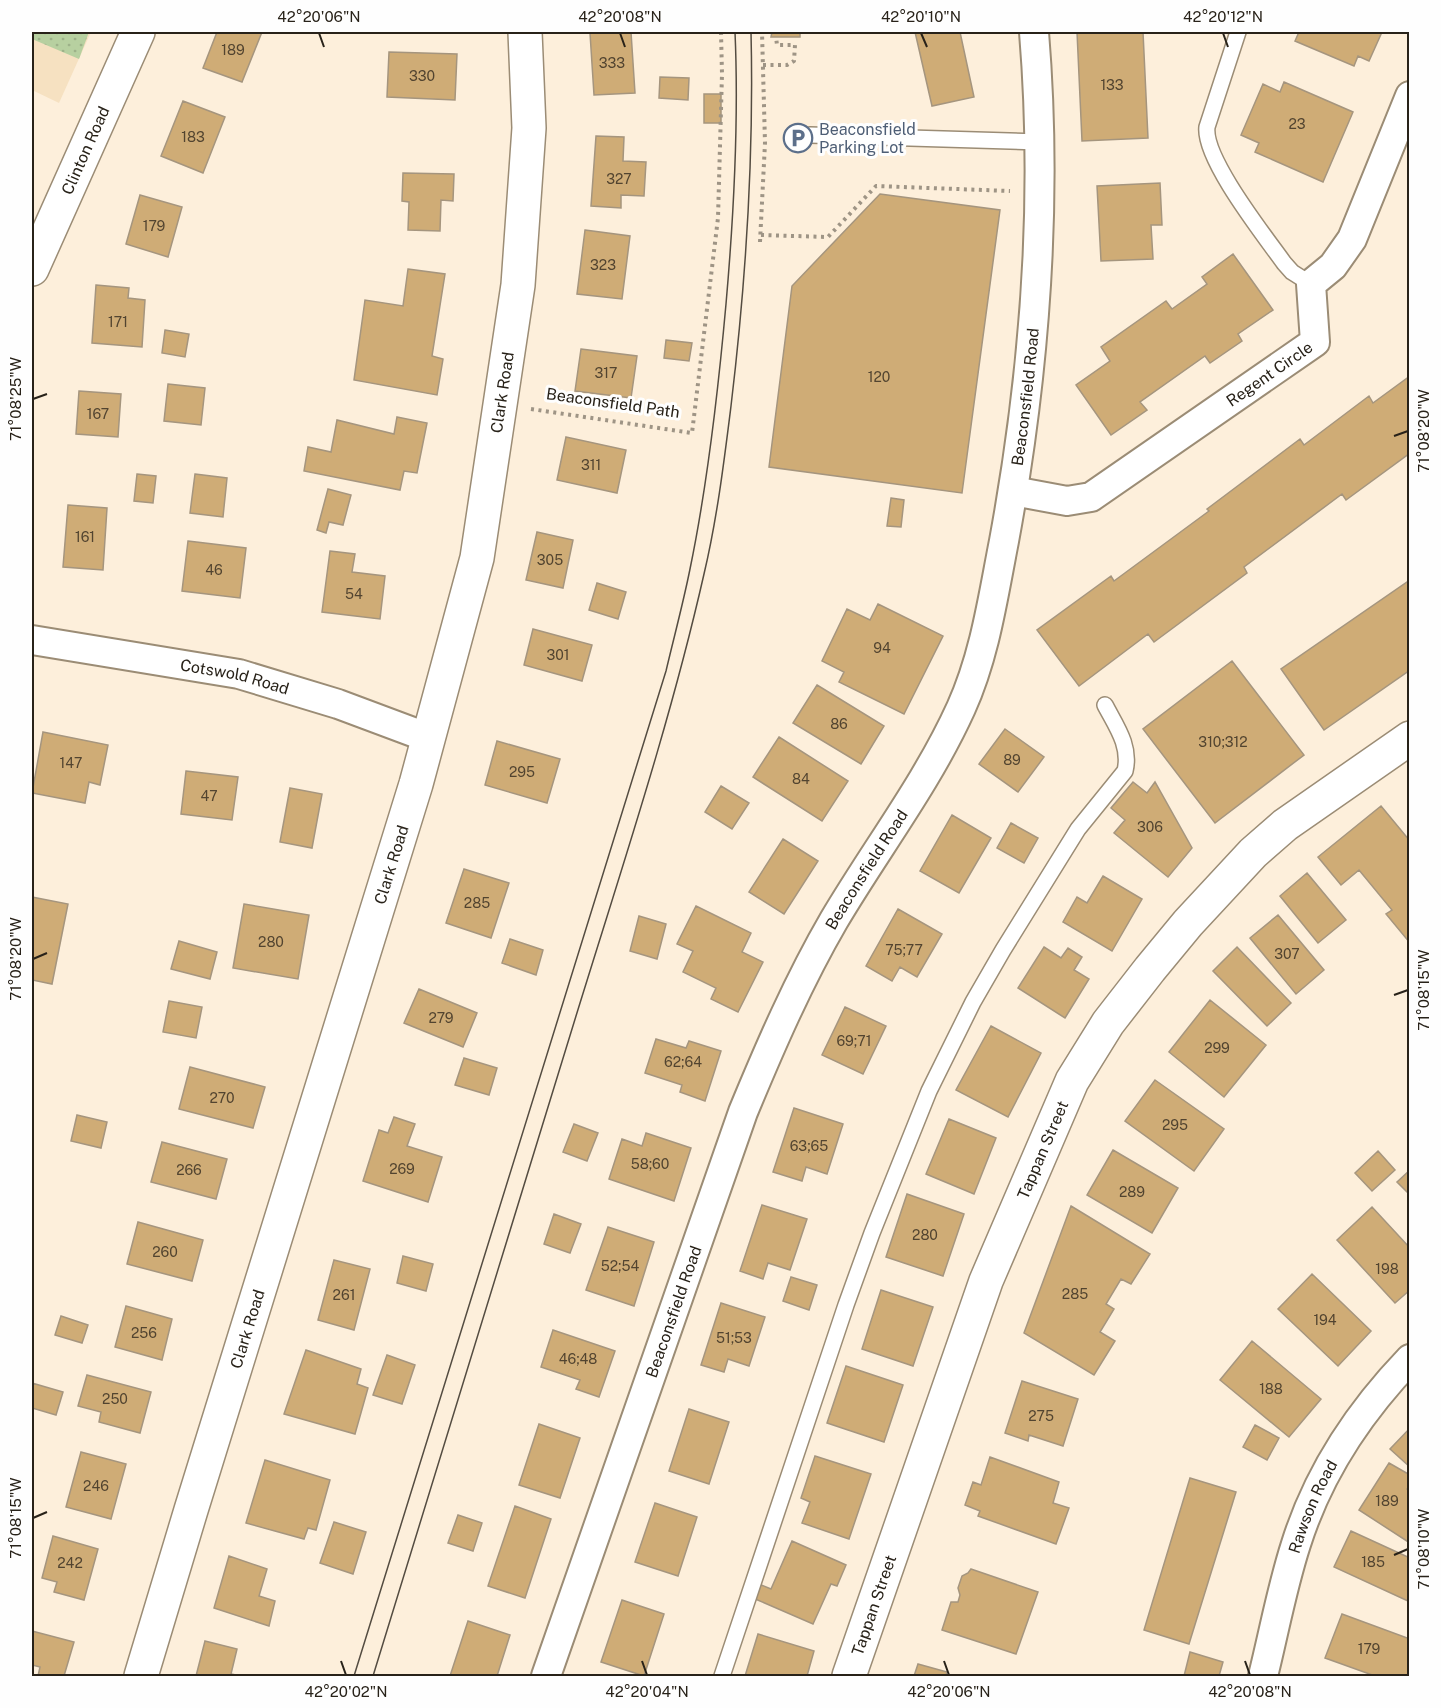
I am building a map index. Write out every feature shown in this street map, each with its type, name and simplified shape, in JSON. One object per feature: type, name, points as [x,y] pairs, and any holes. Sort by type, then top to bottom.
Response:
[{"type":"street","name":"Clinton Road","points":[[32,269],[138,32]]},
{"type":"street","name":"Clark Road","points":[[141,1677],[373,925],[429,738],[477,558],[518,285],[529,128],[525,32]]},
{"type":"street","name":"Beaconsfield Road","points":[[546,1677],[743,1112],[774,1036],[833,922],[947,736],[968,693],[984,639],[1013,491],[1024,412],[1040,229],[1040,142],[1034,32]]},
{"type":"street","points":[[1311,284],[1333,266],[1352,238],[1410,96]]},
{"type":"street","name":"Regent Circle","points":[[1013,491],[1060,500],[1080,500],[1097,494],[1124,476],[1254,382],[1315,342],[1311,284]]},
{"type":"street","name":"Cotswold Road","points":[[32,640],[239,674],[338,704],[429,738]]},
{"type":"street","name":"Tappan Street","points":[[849,1677],[986,1281],[1072,1081],[1108,1023],[1149,969],[1253,853],[1285,825],[1410,738]]},
{"type":"street","name":"Rawson Road","points":[[1263,1677],[1289,1566],[1310,1506],[1343,1443],[1368,1406],[1410,1359]]},
{"type":"lane","points":[[1238,32],[1207,127],[1208,143],[1216,163],[1284,263],[1292,272],[1311,284]]},
{"type":"lane","points":[[810,135],[1040,142]]},
{"type":"lane","points":[[722,1677],[846,1305],[875,1224],[929,1091],[973,1002],[1003,950],[1078,829],[1125,771],[1128,759],[1126,748],[1106,705]]},
{"type":"path","name":"Beaconsfield Path","points":[[528,408],[692,433],[717,229],[721,127],[720,32]]},
{"type":"path","points":[[760,242],[765,144],[762,32]]},
{"type":"path","points":[[763,65],[787,65],[794,60],[795,45],[777,45],[776,37]]},
{"type":"path","points":[[761,235],[828,237],[876,186],[1016,191]]},
{"type":"shaded area","points":[[32,32],[91,32],[59,103],[32,90]]},
{"type":"green space","points":[[32,32],[89,32],[79,59],[32,39]]},
{"type":"building","points":[[217,32],[262,32],[242,82],[203,68]]},
{"type":"building","points":[[631,32],[635,93],[594,95],[590,33]]},
{"type":"building","points":[[772,32],[800,32],[800,37],[771,37]]},
{"type":"building","points":[[915,32],[960,32],[974,97],[932,106]]},
{"type":"building","points":[[1077,32],[1143,32],[1148,138],[1082,141]]},
{"type":"building","points":[[1299,32],[1382,32],[1369,61],[1358,56],[1354,66],[1295,41]]},
{"type":"building","points":[[389,52],[457,54],[455,100],[387,97]]},
{"type":"building","points":[[660,77],[689,78],[688,100],[659,98]]},
{"type":"building","points":[[1284,82],[1353,112],[1323,182],[1255,152],[1259,143],[1241,135],[1263,84],[1280,92]]},
{"type":"building","points":[[704,94],[721,94],[721,123],[704,123]]},
{"type":"building","points":[[183,101],[225,117],[203,173],[161,156]]},
{"type":"building","points":[[596,136],[624,137],[623,161],[646,162],[644,196],[621,195],[621,208],[591,206]]},
{"type":"building","points":[[403,173],[454,174],[453,201],[441,200],[440,231],[408,230],[409,202],[402,201]]},
{"type":"building","points":[[1160,183],[1162,225],[1151,225],[1153,259],[1101,261],[1097,186]]},
{"type":"building","points":[[880,194],[1000,210],[962,493],[769,467],[792,286]]},
{"type":"building","points":[[140,195],[182,207],[168,257],[126,244]]},
{"type":"building","points":[[585,230],[630,236],[622,299],[577,294]]},
{"type":"building","points":[[1233,254],[1273,310],[1238,334],[1242,341],[1210,363],[1205,356],[1140,402],[1147,410],[1111,435],[1076,385],[1110,361],[1101,347],[1166,301],[1172,309],[1207,284],[1202,277]]},
{"type":"building","points":[[408,269],[445,274],[432,356],[443,359],[437,395],[354,380],[365,300],[403,306]]},
{"type":"building","points":[[96,285],[129,288],[128,298],[145,300],[142,347],[92,343]]},
{"type":"building","points":[[165,330],[189,334],[185,357],[162,353]]},
{"type":"building","points":[[666,340],[692,343],[689,361],[664,358]]},
{"type":"building","points":[[581,349],[637,356],[631,398],[575,391]]},
{"type":"building","points":[[1410,376],[1410,453],[1346,500],[1342,494],[1244,567],[1247,573],[1154,642],[1148,634],[1079,686],[1037,630],[1111,576],[1114,581],[1209,511],[1207,509],[1300,439],[1304,445],[1369,396],[1373,403]]},
{"type":"building","points":[[168,384],[205,388],[201,425],[164,421]]},
{"type":"building","points":[[79,391],[121,394],[118,437],[76,434]]},
{"type":"building","points":[[397,417],[427,423],[417,473],[404,471],[400,490],[304,471],[308,447],[331,452],[337,420],[394,434]]},
{"type":"building","points":[[566,437],[626,450],[617,493],[557,480]]},
{"type":"building","points":[[137,474],[156,476],[153,503],[134,501]]},
{"type":"building","points":[[195,474],[227,478],[223,517],[190,513]]},
{"type":"building","points":[[328,489],[351,495],[343,525],[329,522],[326,533],[317,530]]},
{"type":"building","points":[[891,498],[904,500],[901,527],[887,526]]},
{"type":"building","points":[[68,505],[107,508],[103,570],[63,567]]},
{"type":"building","points":[[537,532],[573,540],[563,588],[526,580]]},
{"type":"building","points":[[188,541],[246,548],[240,598],[182,591]]},
{"type":"building","points":[[330,551],[355,554],[352,572],[385,576],[380,619],[322,612]]},
{"type":"building","points":[[1410,580],[1410,670],[1324,730],[1281,669]]},
{"type":"building","points":[[597,583],[626,592],[618,619],[589,610]]},
{"type":"building","points":[[878,604],[943,636],[904,714],[839,682],[844,672],[822,661],[847,609],[870,620]]},
{"type":"building","points":[[533,629],[592,645],[582,681],[524,665]]},
{"type":"building","points":[[1232,661],[1304,755],[1215,823],[1143,729]]},
{"type":"building","points":[[817,685],[884,726],[861,764],[793,723]]},
{"type":"building","points":[[1005,729],[1044,757],[1018,792],[979,764]]},
{"type":"building","points":[[43,732],[108,745],[100,785],[89,782],[85,803],[32,793]]},
{"type":"building","points":[[779,737],[848,781],[822,821],[753,777]]},
{"type":"building","points":[[497,741],[560,759],[547,803],[485,785]]},
{"type":"building","points":[[186,771],[238,777],[232,820],[181,814]]},
{"type":"building","points":[[1133,782],[1147,793],[1155,782],[1192,848],[1168,877],[1114,833],[1125,820],[1111,808]]},
{"type":"building","points":[[721,786],[749,803],[732,829],[705,812]]},
{"type":"building","points":[[290,788],[322,794],[312,848],[280,842]]},
{"type":"building","points":[[1381,806],[1410,841],[1410,943],[1386,914],[1392,910],[1359,870],[1341,885],[1318,857]]},
{"type":"building","points":[[952,815],[991,838],[959,893],[920,871]]},
{"type":"building","points":[[1011,823],[1038,838],[1024,863],[997,848]]},
{"type":"building","points":[[783,839],[818,861],[784,914],[749,892]]},
{"type":"building","points":[[464,869],[509,883],[491,938],[446,923]]},
{"type":"building","points":[[1307,873],[1346,920],[1318,943],[1280,896]]},
{"type":"building","points":[[1103,876],[1142,899],[1112,951],[1063,922],[1077,897],[1087,903]]},
{"type":"building","points":[[32,897],[68,904],[52,984],[32,980]]},
{"type":"building","points":[[244,904],[309,915],[298,979],[233,968]]},
{"type":"building","points":[[696,906],[751,933],[742,952],[763,962],[738,1012],[711,999],[716,988],[683,972],[693,951],[677,944]]},
{"type":"building","points":[[898,909],[942,934],[917,977],[900,967],[892,981],[866,966]]},
{"type":"building","points":[[1278,915],[1324,970],[1296,994],[1250,938]]},
{"type":"building","points":[[639,916],[666,924],[657,959],[630,951]]},
{"type":"building","points":[[510,939],[543,950],[536,975],[502,963]]},
{"type":"building","points":[[179,941],[217,952],[210,979],[171,969]]},
{"type":"building","points":[[1044,947],[1061,958],[1068,948],[1082,957],[1074,970],[1089,979],[1065,1018],[1018,988]]},
{"type":"building","points":[[1237,947],[1291,1003],[1267,1026],[1213,971]]},
{"type":"building","points":[[419,989],[477,1013],[463,1047],[404,1023]]},
{"type":"building","points":[[1210,1000],[1266,1045],[1224,1097],[1169,1052]]},
{"type":"building","points":[[169,1001],[202,1007],[196,1038],[163,1032]]},
{"type":"building","points":[[845,1007],[886,1026],[863,1074],[822,1055]]},
{"type":"building","points":[[991,1026],[1041,1053],[1008,1117],[956,1090]]},
{"type":"building","points":[[656,1039],[686,1048],[689,1041],[721,1051],[705,1101],[680,1092],[682,1085],[645,1073]]},
{"type":"building","points":[[464,1058],[497,1068],[489,1095],[455,1085]]},
{"type":"building","points":[[190,1067],[265,1087],[253,1128],[179,1109]]},
{"type":"building","points":[[1155,1080],[1224,1129],[1194,1171],[1125,1121]]},
{"type":"building","points":[[794,1108],[843,1124],[827,1174],[806,1167],[802,1181],[773,1172]]},
{"type":"building","points":[[77,1115],[107,1122],[101,1148],[71,1141]]},
{"type":"building","points":[[394,1117],[415,1124],[407,1146],[442,1157],[428,1202],[363,1181],[379,1130],[388,1133]]},
{"type":"building","points":[[949,1119],[996,1138],[974,1194],[926,1174]]},
{"type":"building","points":[[574,1124],[598,1133],[587,1161],[563,1152]]},
{"type":"building","points":[[646,1133],[691,1148],[674,1201],[609,1179],[622,1139],[642,1146]]},
{"type":"building","points":[[162,1142],[227,1159],[216,1199],[151,1182]]},
{"type":"building","points":[[1113,1150],[1178,1188],[1152,1233],[1087,1195]]},
{"type":"building","points":[[1378,1151],[1395,1170],[1372,1191],[1355,1173]]},
{"type":"building","points":[[1410,1170],[1410,1195],[1397,1182]]},
{"type":"building","points":[[907,1194],[964,1214],[943,1276],[886,1257]]},
{"type":"building","points":[[762,1205],[807,1219],[790,1270],[768,1263],[763,1279],[740,1271]]},
{"type":"building","points":[[1071,1206],[1150,1254],[1131,1284],[1121,1279],[1106,1304],[1114,1309],[1100,1332],[1115,1341],[1094,1375],[1024,1333]]},
{"type":"building","points":[[1372,1207],[1410,1248],[1410,1290],[1395,1303],[1337,1240]]},
{"type":"building","points":[[554,1214],[581,1224],[570,1253],[544,1244]]},
{"type":"building","points":[[138,1222],[203,1240],[192,1281],[127,1264]]},
{"type":"building","points":[[608,1227],[654,1242],[634,1306],[586,1290]]},
{"type":"building","points":[[403,1256],[433,1264],[426,1291],[397,1283]]},
{"type":"building","points":[[334,1260],[370,1269],[354,1330],[318,1320]]},
{"type":"building","points":[[1312,1274],[1371,1331],[1338,1366],[1278,1309]]},
{"type":"building","points":[[791,1277],[817,1285],[809,1310],[783,1301]]},
{"type":"building","points":[[881,1290],[933,1307],[913,1366],[862,1349]]},
{"type":"building","points":[[721,1303],[765,1317],[749,1366],[728,1359],[724,1372],[701,1365]]},
{"type":"building","points":[[126,1306],[172,1319],[162,1360],[115,1347]]},
{"type":"building","points":[[61,1316],[88,1325],[82,1343],[55,1335]]},
{"type":"building","points":[[553,1330],[615,1351],[599,1397],[576,1389],[580,1380],[541,1367]]},
{"type":"building","points":[[1252,1341],[1321,1399],[1289,1437],[1220,1380]]},
{"type":"building","points":[[306,1350],[361,1369],[357,1384],[368,1388],[355,1434],[284,1414]]},
{"type":"building","points":[[387,1355],[415,1365],[402,1404],[373,1395]]},
{"type":"building","points":[[846,1366],[903,1385],[884,1442],[827,1423]]},
{"type":"building","points":[[87,1375],[151,1392],[140,1433],[99,1422],[101,1412],[78,1406]]},
{"type":"building","points":[[1022,1381],[1078,1399],[1063,1446],[1029,1435],[1028,1441],[1005,1433]]},
{"type":"building","points":[[32,1383],[63,1392],[56,1415],[32,1408]]},
{"type":"building","points":[[689,1409],[729,1422],[709,1484],[669,1471]]},
{"type":"building","points":[[539,1424],[580,1438],[560,1498],[519,1485]]},
{"type":"building","points":[[1255,1425],[1279,1438],[1267,1460],[1243,1447]]},
{"type":"building","points":[[1410,1428],[1410,1467],[1390,1449]]},
{"type":"building","points":[[81,1452],[126,1464],[111,1519],[66,1507]]},
{"type":"building","points":[[815,1456],[871,1474],[849,1539],[802,1523],[810,1502],[801,1498]]},
{"type":"building","points":[[990,1457],[1059,1482],[1053,1503],[1069,1508],[1056,1544],[978,1516],[980,1511],[965,1505],[973,1482],[981,1485]]},
{"type":"building","points":[[265,1460],[330,1480],[316,1530],[308,1528],[304,1539],[246,1523]]},
{"type":"building","points":[[1389,1463],[1410,1475],[1410,1485],[1407,1489],[1410,1491],[1410,1543],[1359,1510]]},
{"type":"building","points":[[1190,1478],[1236,1492],[1189,1644],[1144,1630]]},
{"type":"building","points":[[655,1503],[697,1517],[678,1576],[635,1562]]},
{"type":"building","points":[[515,1506],[551,1519],[525,1598],[488,1586]]},
{"type":"building","points":[[458,1515],[482,1523],[473,1551],[448,1543]]},
{"type":"building","points":[[334,1522],[366,1532],[353,1574],[320,1563]]},
{"type":"building","points":[[1351,1531],[1410,1558],[1410,1598],[1408,1601],[1334,1567]]},
{"type":"building","points":[[53,1536],[98,1549],[84,1600],[54,1592],[57,1582],[42,1578]]},
{"type":"building","points":[[792,1541],[846,1565],[837,1586],[831,1584],[813,1624],[753,1598],[759,1584],[771,1589]]},
{"type":"building","points":[[229,1556],[267,1569],[259,1596],[275,1601],[269,1626],[214,1608]]},
{"type":"building","points":[[971,1569],[1038,1592],[1016,1654],[942,1630],[951,1602],[958,1602],[960,1595],[958,1588],[962,1576]]},
{"type":"building","points":[[622,1600],[664,1614],[644,1676],[601,1662]]},
{"type":"building","points":[[1342,1614],[1410,1639],[1410,1676],[1375,1676],[1325,1658]]},
{"type":"building","points":[[468,1621],[510,1635],[497,1676],[450,1676]]},
{"type":"building","points":[[32,1631],[74,1642],[64,1676],[38,1676],[40,1667],[32,1665]]},
{"type":"building","points":[[758,1634],[814,1651],[807,1676],[745,1676]]},
{"type":"building","points":[[205,1641],[237,1649],[231,1674],[241,1676],[196,1676]]},
{"type":"building","points":[[1190,1652],[1223,1662],[1219,1676],[1184,1676]]},
{"type":"building","points":[[918,1664],[947,1672],[946,1676],[914,1676]]},
{"type":"tram line","points":[[354,1676],[666,671],[684,595],[707,470],[726,304],[735,168],[735,32]]},
{"type":"tram line","points":[[373,1676],[644,796],[676,686],[704,574],[723,469],[741,312],[750,172],[751,32]]},
{"type":"place","name":"Beaconsfield Parking Lot","points":[[798,138]]}]
